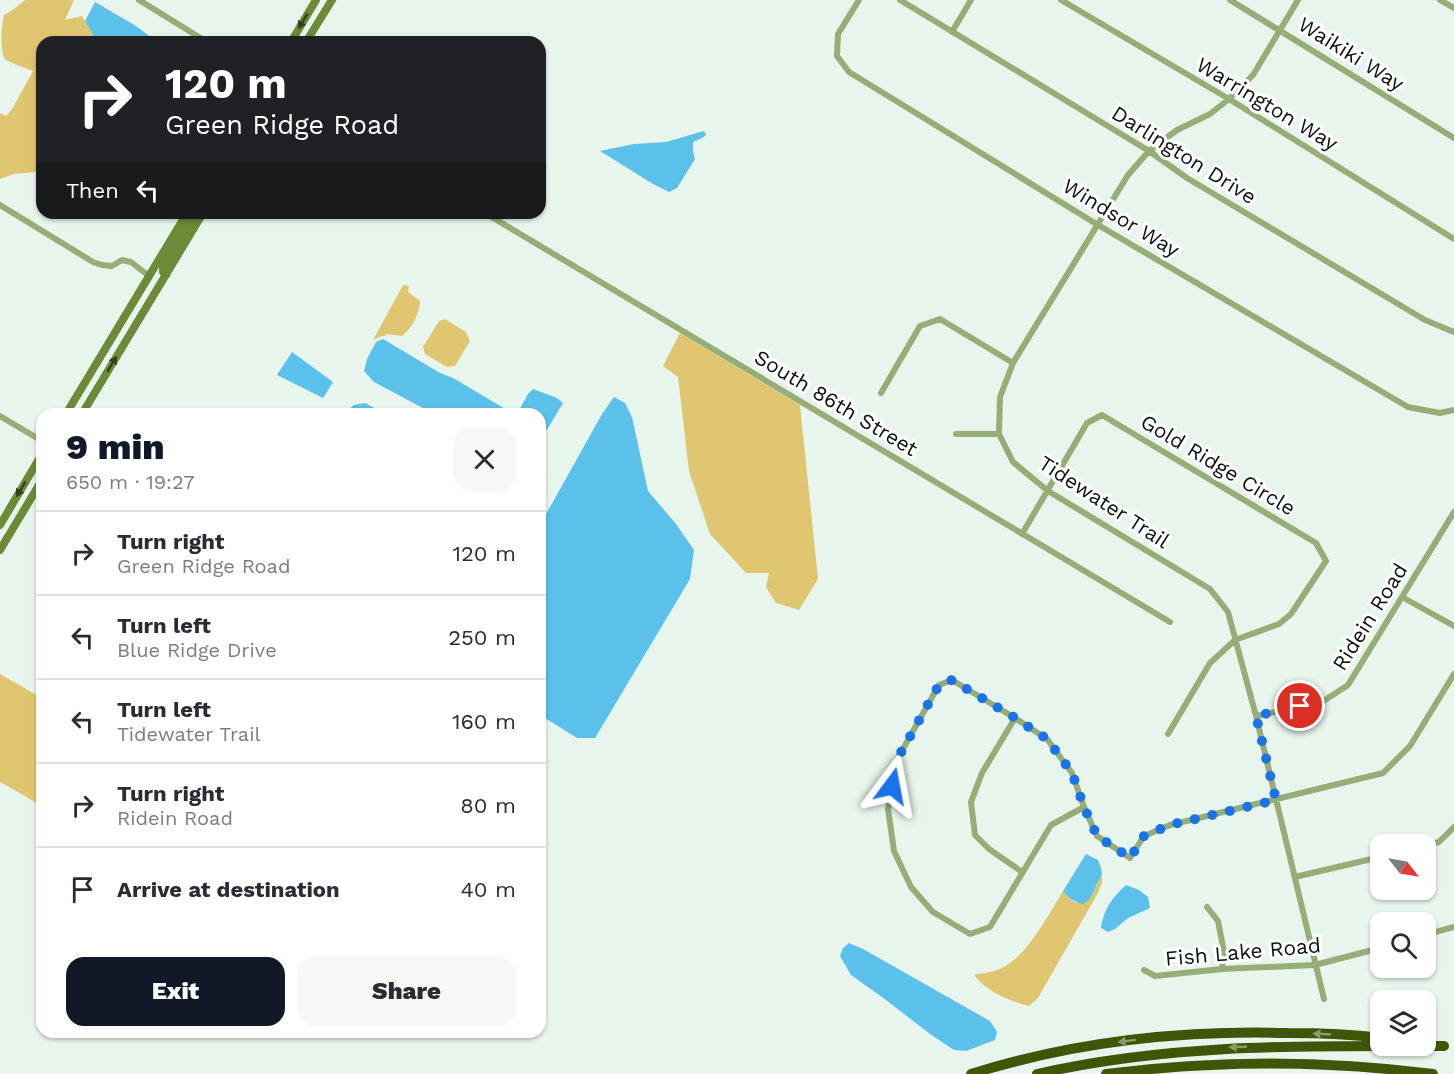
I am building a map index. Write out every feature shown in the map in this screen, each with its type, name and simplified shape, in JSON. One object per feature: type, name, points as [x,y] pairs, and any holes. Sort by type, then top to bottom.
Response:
[{"type":"highway","points":[[971,1074],[1055,1052],[1151,1038],[1262,1032],[1370,1037]]},
{"type":"highway","points":[[1037,1074],[1143,1055],[1221,1048],[1449,1046]]},
{"type":"highway","points":[[1106,1074],[1204,1065],[1266,1063],[1341,1065],[1432,1074]]},
{"type":"main road","points":[[295,36],[316,0]]},
{"type":"main road","points":[[310,36],[332,0]]},
{"type":"main road","points":[[70,408],[183,219]]},
{"type":"main road","points":[[166,275],[163,268],[190,219]]},
{"type":"main road","points":[[86,408],[199,219]]},
{"type":"main road","points":[[124,344],[127,332],[148,295],[149,276]]},
{"type":"main road","points":[[0,525],[36,464]]},
{"type":"main road","points":[[0,550],[36,490]]},
{"type":"street","points":[[139,0],[197,36]]},
{"type":"street","name":"Windsor Way","points":[[859,0],[838,34],[837,56],[849,72],[1098,225],[1408,407],[1440,412],[1454,410]]},
{"type":"street","name":"Darlington Drive","points":[[900,0],[1149,151],[1186,178],[1425,320],[1454,332]]},
{"type":"street","points":[[952,32],[971,0]]},
{"type":"street","name":"Warrington Way","points":[[1061,0],[1229,99],[1454,239]]},
{"type":"street","name":"Waikiki Way","points":[[1230,0],[1454,138]]},
{"type":"street","name":"Tidewater Trail","points":[[1298,0],[1253,75],[1210,114],[1178,130],[1149,151],[1128,175],[1013,363],[1000,397],[999,434],[1013,462],[1048,491],[1210,589],[1228,612],[1256,716],[1324,999]]},
{"type":"street","points":[[1440,0],[1454,8]]},
{"type":"street","points":[[0,205],[93,262],[102,266],[112,266],[122,260],[131,262],[149,276]]},
{"type":"street","name":"South 86th Street","points":[[495,219],[1170,622]]},
{"type":"street","points":[[881,393],[920,326],[940,319],[1013,363]]},
{"type":"street","name":"Gold Ridge Circle","points":[[1022,534],[1087,423],[1102,415],[1317,543],[1326,561],[1291,614],[1279,624],[1235,640]]},
{"type":"street","points":[[0,416],[36,437]]},
{"type":"street","points":[[956,434],[999,434]]},
{"type":"street","name":"Ridein Road","points":[[1256,716],[1322,702],[1348,685],[1454,512]]},
{"type":"street","points":[[1402,597],[1454,626]]},
{"type":"street","points":[[1168,734],[1210,663],[1235,640]]},
{"type":"street","points":[[1084,807],[1050,825],[990,927],[970,934],[933,912],[911,887],[894,851],[888,809],[895,763],[939,685],[952,680],[1047,739],[1072,773],[1097,836],[1130,858],[1144,836],[1170,825],[1383,773],[1410,746],[1454,674]]},
{"type":"street","points":[[1015,718],[982,773],[971,802],[975,835],[989,849],[1022,872]]},
{"type":"street","points":[[1436,843],[1454,827]]},
{"type":"street","points":[[1295,878],[1370,859]]},
{"type":"street","points":[[1208,907],[1218,921],[1224,952],[1222,969]]},
{"type":"street","points":[[1436,932],[1454,927]]},
{"type":"street","name":"Fish Lake Road","points":[[1144,970],[1155,976],[1222,969],[1315,965],[1370,951]]},
{"type":"shaded area","points":[[25,0],[74,0],[65,20],[82,16],[93,36],[36,36],[36,172],[14,174],[0,179],[0,113],[6,116],[12,109],[33,71],[14,64],[3,56],[4,15]]},
{"type":"shaded area","points":[[403,285],[409,286],[408,292],[420,301],[415,320],[402,336],[387,334],[373,340]]},
{"type":"shaded area","points":[[445,319],[466,332],[470,341],[455,366],[447,367],[425,354],[423,347],[439,321]]},
{"type":"shaded area","points":[[680,333],[800,405],[818,579],[799,610],[776,603],[766,587],[769,573],[746,573],[710,534],[689,471],[678,377],[663,366]]},
{"type":"shaded area","points":[[0,674],[36,695],[36,803],[0,782]]},
{"type":"shaded area","points":[[1102,874],[1102,883],[1098,893],[1038,998],[1029,1006],[999,995],[974,975],[994,971],[1017,958],[1035,936],[1063,891],[1076,903],[1090,899]]},
{"type":"water","points":[[95,2],[149,36],[93,36],[85,21]]},
{"type":"water","points":[[704,131],[706,135],[693,142],[695,159],[677,188],[669,192],[600,151],[634,144],[666,142]]},
{"type":"water","points":[[383,339],[504,408],[423,408],[374,382],[364,371],[367,359],[376,342]]},
{"type":"water","points":[[292,352],[333,382],[323,398],[277,375]]},
{"type":"water","points":[[533,389],[557,398],[563,403],[546,431],[546,408],[520,408]]},
{"type":"water","points":[[614,397],[625,403],[632,417],[648,491],[694,550],[690,579],[595,738],[577,738],[546,719],[546,514],[602,414]]},
{"type":"water","points":[[365,403],[375,408],[350,408]]},
{"type":"water","points":[[1086,854],[1098,860],[1102,874],[1090,899],[1083,904],[1076,902],[1063,891]]},
{"type":"water","points":[[1126,885],[1139,890],[1148,897],[1150,908],[1128,918],[1108,932],[1101,928],[1104,915],[1113,899]]},
{"type":"water","points":[[849,943],[990,1021],[997,1032],[995,1040],[966,1051],[954,1050],[851,975],[840,956],[843,948]]},
{"type":"route","points":[[892,786],[895,763],[939,685],[952,680],[1047,739],[1072,773],[1097,836],[1130,858],[1144,836],[1170,825],[1276,800],[1256,716],[1300,706]]}]
